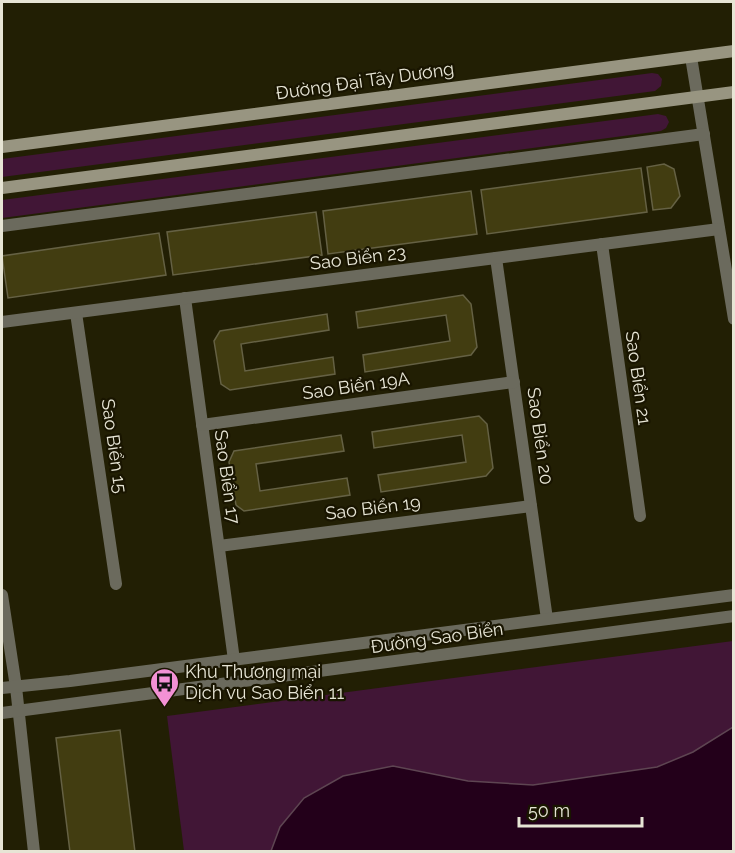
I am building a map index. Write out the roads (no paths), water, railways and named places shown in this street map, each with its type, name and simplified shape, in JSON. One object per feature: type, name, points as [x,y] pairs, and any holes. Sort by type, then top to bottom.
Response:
[{"type":"main road","name":"Đường Đại Tây Dương","points":[[2,147],[734,51]]},
{"type":"main road","points":[[2,188],[734,92]]},
{"type":"street","points":[[691,57],[734,319]]},
{"type":"street","points":[[2,226],[704,134]]},
{"type":"street","name":"Sao Biển 23","points":[[2,322],[719,229]]},
{"type":"street","name":"Sao Biển 21","points":[[602,244],[640,516]]},
{"type":"street","name":"Sao Biển 20","points":[[496,258],[549,640]]},
{"type":"street","name":"Sao Biển 17","points":[[185,298],[237,682]]},
{"type":"street","name":"Sao Biển 15","points":[[76,313],[116,584]]},
{"type":"street","name":"Sao Biển 19A","points":[[202,425],[514,382]]},
{"type":"street","name":"Sao Biển 19","points":[[219,546],[531,506]]},
{"type":"street","points":[[2,595],[16,687],[34,852]]},
{"type":"street","name":"Đường Sao Biển","points":[[2,688],[734,595]]},
{"type":"street","name":"Đường Sao Biển","points":[[2,713],[734,616]]},
{"type":"place","name":"Khu Thương mại Dịch vụ Sao Biển 11","points":[[164,708]]}]
